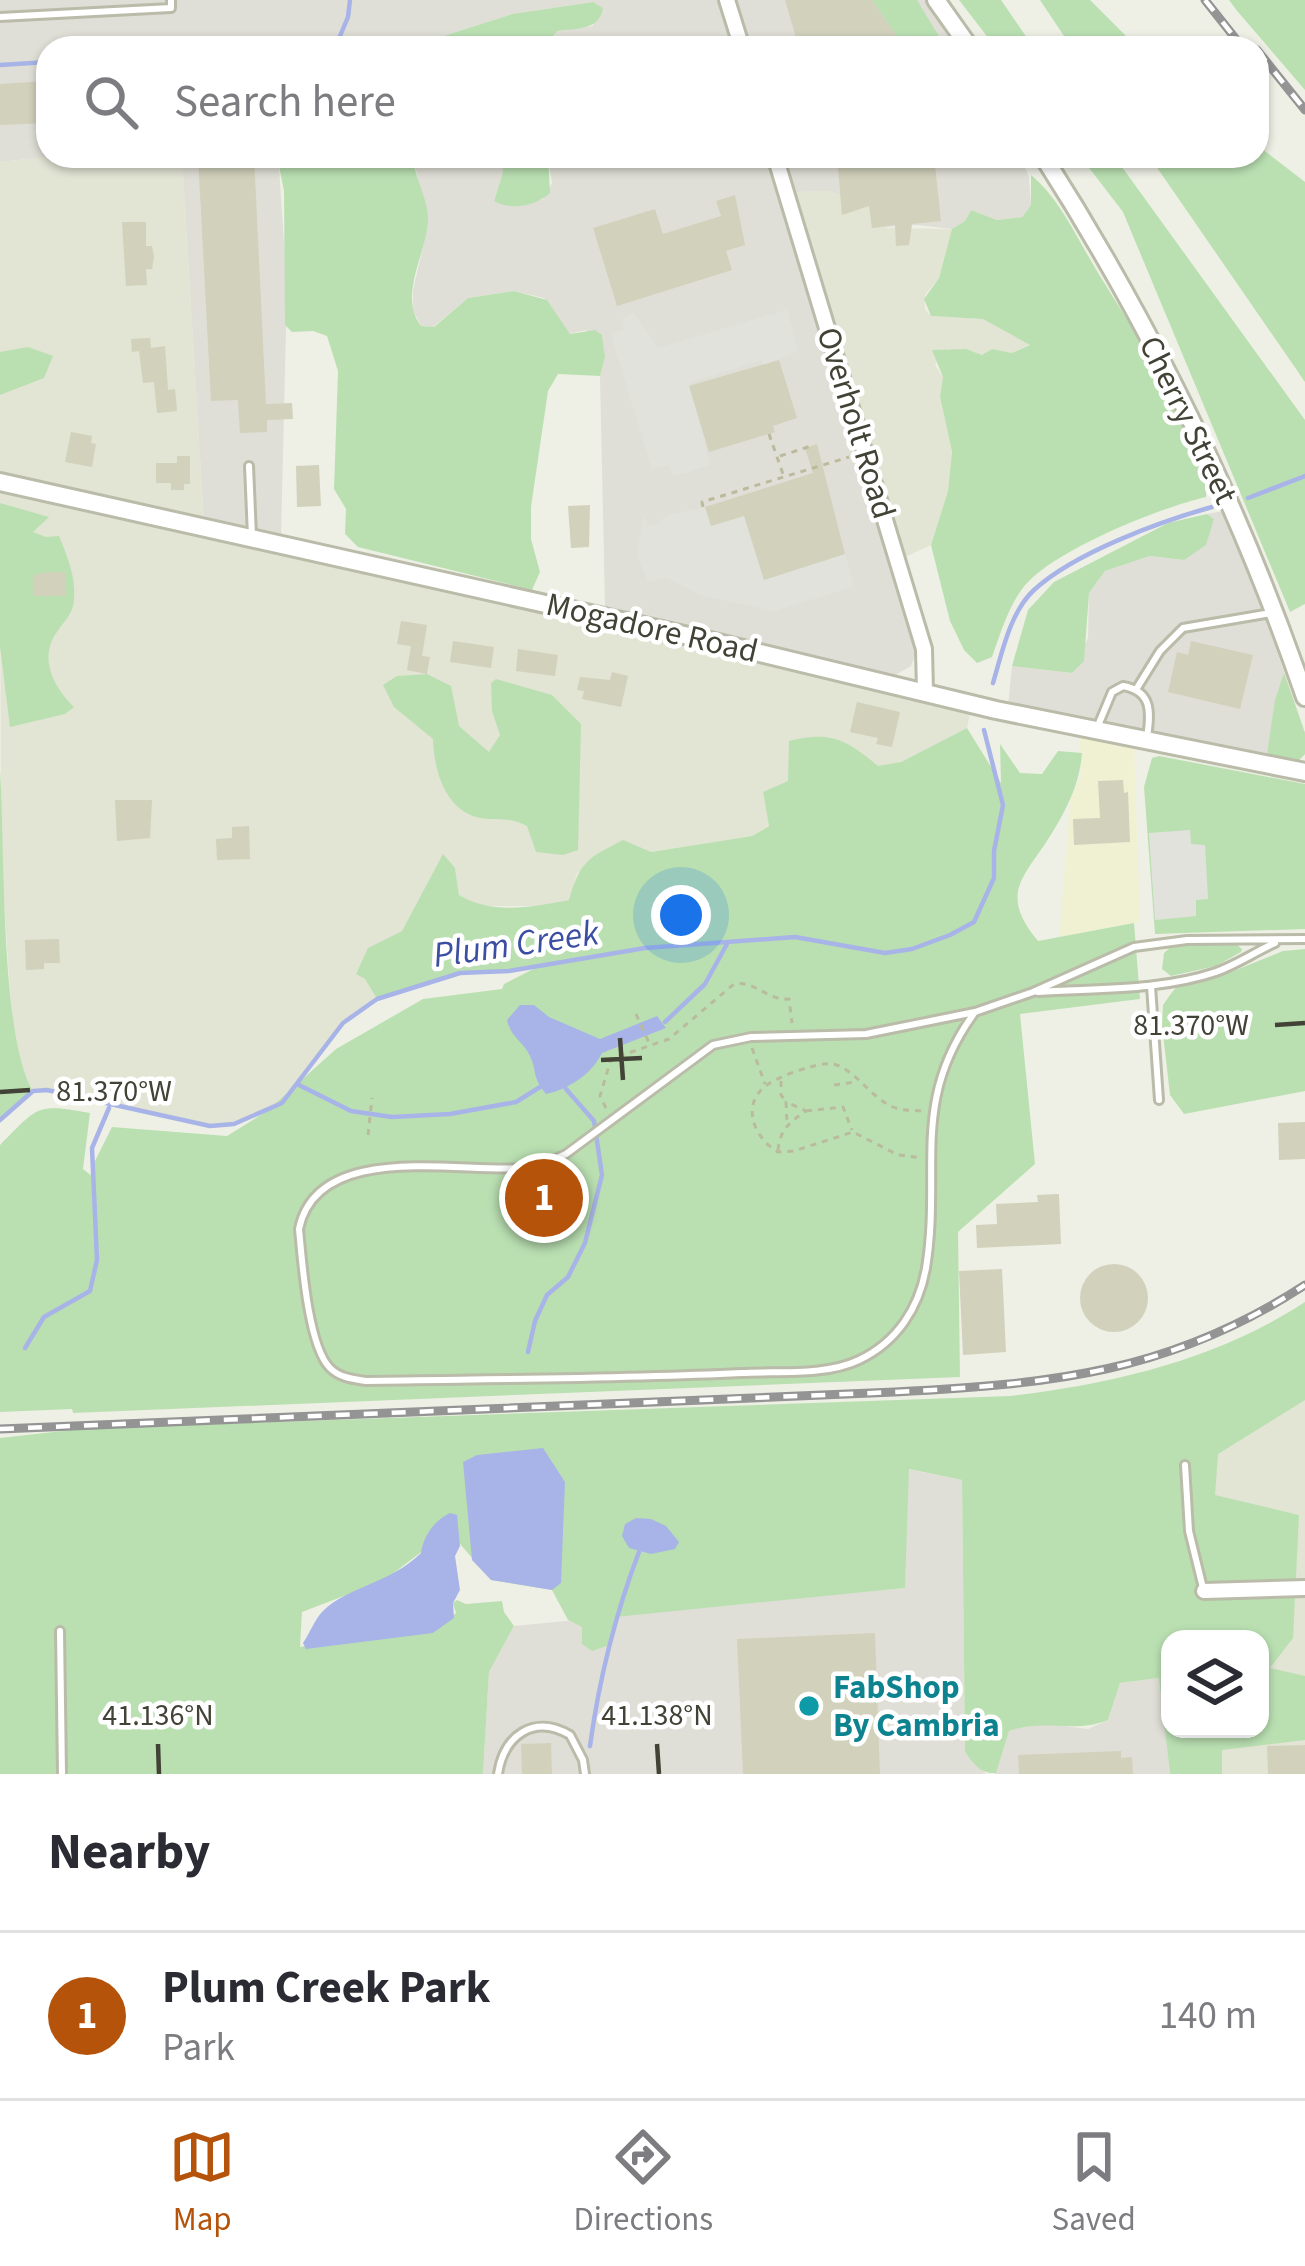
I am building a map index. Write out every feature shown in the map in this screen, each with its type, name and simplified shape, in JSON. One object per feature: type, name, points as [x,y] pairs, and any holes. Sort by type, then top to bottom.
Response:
[{"type":"street","points":[[728,0],[738,36]]},
{"type":"street","points":[[936,0],[962,36]]},
{"type":"street","name":"Overholt Road","points":[[779,168],[924,649],[925,692]]},
{"type":"street","name":"Cherry Street","points":[[1050,168],[1186,409],[1274,612],[1305,697]]},
{"type":"street","name":"Mogadore Road","points":[[0,482],[1096,731],[1305,772]]},
{"type":"street","points":[[1204,1592],[1305,1588]]},
{"type":"lane","points":[[0,17],[170,8],[171,0]]},
{"type":"lane","points":[[249,466],[252,540]]},
{"type":"lane","points":[[1137,688],[1160,651],[1183,628],[1274,612]]},
{"type":"lane","points":[[1096,731],[1112,692],[1123,686],[1137,688],[1151,712],[1147,741]]},
{"type":"lane","points":[[975,1012],[946,1060],[932,1112],[927,1260],[916,1303],[893,1336],[847,1365],[658,1377],[383,1381],[332,1371],[316,1339],[300,1244],[302,1212],[328,1184],[400,1167],[524,1168],[566,1154],[713,1045],[751,1037],[866,1034],[975,1012],[1134,947],[1187,940],[1305,939]]},
{"type":"lane","points":[[1033,992],[1151,986],[1218,971],[1278,941]]},
{"type":"lane","points":[[1151,986],[1159,1100]]},
{"type":"lane","points":[[1185,1465],[1189,1532],[1204,1592]]},
{"type":"lane","points":[[60,1631],[62,1774]]},
{"type":"lane","points":[[498,1774],[507,1743],[530,1727],[544,1726],[570,1735],[585,1774]]},
{"type":"path","points":[[770,434],[784,477]]},
{"type":"path","points":[[777,457],[811,446]]},
{"type":"path","points":[[703,507],[702,502],[849,457]]},
{"type":"path","points":[[614,1120],[600,1096],[606,1065],[621,1054],[669,1039],[725,989],[742,982],[771,999],[789,999],[793,1037]]},
{"type":"path","points":[[636,1014],[650,1045]]},
{"type":"path","points":[[751,1037],[764,1087],[753,1116],[765,1144],[778,1152],[794,1151],[853,1132]]},
{"type":"path","points":[[764,1087],[827,1063],[849,1069],[858,1082],[893,1107],[932,1112]]},
{"type":"path","points":[[781,1079],[781,1095]]},
{"type":"path","points":[[834,1085],[858,1082]]},
{"type":"path","points":[[764,1087],[806,1111]]},
{"type":"path","points":[[368,1135],[372,1098]]},
{"type":"path","points":[[786,1102],[787,1124]]},
{"type":"path","points":[[778,1152],[779,1137],[787,1124],[806,1111],[843,1107],[853,1132],[898,1155],[929,1159]]},
{"type":"path","points":[[765,1144],[779,1137]]},
{"type":"shaded area","points":[[0,0],[719,0],[731,36],[553,36],[557,31],[593,26],[593,2],[512,14],[444,36],[36,36],[36,158],[0,162]]},
{"type":"shaded area","points":[[735,0],[930,0],[956,36],[746,36]]},
{"type":"shaded area","points":[[36,158],[36,168],[183,168],[204,524],[0,471],[0,162]]},
{"type":"shaded area","points":[[183,168],[279,168],[287,288],[281,537],[204,524]]},
{"type":"shaded area","points":[[416,168],[503,168],[494,201],[524,205],[543,199],[552,183],[550,168],[778,168],[911,605],[916,653],[911,666],[892,677],[605,607],[600,376],[605,358],[586,330],[569,334],[544,298],[514,291],[468,298],[433,327],[421,326],[413,310],[413,290],[428,225]]},
{"type":"shaded area","points":[[788,168],[1025,168],[1031,205],[1022,217],[997,220],[971,210],[952,229],[872,228],[868,193],[796,192]]},
{"type":"shaded area","points":[[828,191],[842,196],[868,193],[887,228],[952,229],[939,278],[925,295],[925,309],[931,316],[983,319],[1031,344],[1012,353],[992,349],[985,355],[946,349],[935,365],[943,377],[940,398],[952,452],[948,491],[931,545],[905,557],[796,192]]},
{"type":"shaded area","points":[[787,310],[798,351],[764,365],[761,360],[689,383],[710,465],[674,476],[669,465],[652,469],[611,334],[624,329],[623,318],[634,313],[658,348]]},
{"type":"shaded area","points":[[0,481],[972,704],[967,728],[901,762],[763,793],[769,825],[752,836],[651,852],[577,873],[570,900],[540,906],[477,906],[459,895],[455,868],[413,912],[402,931],[369,948],[356,973],[377,999],[343,1024],[282,1103],[261,1114],[210,1126],[47,1090],[33,1091],[22,1075],[11,1006],[1,855]]},
{"type":"shaded area","points":[[705,507],[712,526],[744,516],[764,579],[845,554],[854,586],[775,611],[703,596],[666,577],[648,582],[637,554],[643,517],[657,525],[666,516]]},
{"type":"shaded area","points":[[1223,511],[1253,581],[1305,733],[1305,754],[1298,761],[1008,706],[1012,666],[1072,673],[1088,638],[1089,593],[1105,571],[1150,556],[1184,560],[1214,519],[1207,514]]},
{"type":"shaded area","points":[[1080,736],[1134,748],[1140,922],[1059,937],[1071,798],[1081,777]]},
{"type":"shaded area","points":[[1190,830],[1191,844],[1205,845],[1208,899],[1196,900],[1196,916],[1155,920],[1149,833]]},
{"type":"shaded area","points":[[1305,1305],[1305,1774],[1176,1774],[1243,1738],[1269,1738],[1269,1630],[1169,1630],[1149,1399]]},
{"type":"shaded area","points":[[908,1469],[962,1480],[965,1752],[986,1774],[483,1774],[489,1671],[514,1626],[904,1588]]},
{"type":"shaded area","points":[[1160,1678],[1161,1738],[1166,1738],[1170,1774],[995,1774],[1009,1731],[1032,1722],[1088,1729],[1108,1720],[1120,1683]]},
{"type":"green space","points":[[872,0],[917,0],[939,36],[897,36]]},
{"type":"green space","points":[[959,0],[1001,0],[1026,36],[987,36]]},
{"type":"green space","points":[[1040,0],[1090,0],[1126,36],[1064,36]]},
{"type":"green space","points":[[1229,0],[1305,0],[1305,90],[1269,48],[1269,36],[1259,36]]},
{"type":"green space","points":[[593,2],[603,8],[597,21],[553,36],[444,36],[512,14]]},
{"type":"green space","points":[[1269,154],[1305,182],[1305,382],[1157,168],[1269,168]]},
{"type":"green space","points":[[279,168],[415,168],[428,213],[412,302],[421,326],[434,327],[468,298],[514,291],[547,300],[570,334],[595,330],[602,335],[605,358],[600,376],[558,374],[548,391],[531,507],[531,539],[540,572],[532,590],[358,547],[345,534],[346,509],[334,489],[338,371],[327,336],[292,332],[285,325],[284,191]]},
{"type":"green space","points":[[503,168],[549,168],[550,193],[523,206],[494,201]]},
{"type":"green space","points":[[1089,168],[1123,168],[1305,420],[1305,604],[1290,612],[1123,212]]},
{"type":"green space","points":[[1031,175],[1066,218],[1164,380],[1195,444],[1206,497],[1113,530],[1044,568],[1016,597],[992,657],[977,663],[964,650],[950,621],[931,545],[948,491],[952,452],[940,397],[943,377],[932,350],[966,349],[982,355],[992,349],[1012,353],[1030,345],[983,319],[931,316],[924,299],[939,278],[952,229],[971,210],[997,220],[1022,217],[1031,205]]},
{"type":"green space","points":[[28,347],[53,356],[44,378],[0,395],[0,352]]},
{"type":"green space","points":[[0,503],[49,517],[33,532],[59,536],[74,591],[72,609],[51,642],[49,662],[60,691],[74,707],[65,714],[10,727],[0,647]]},
{"type":"green space","points":[[1207,514],[1214,519],[1206,545],[1184,560],[1150,556],[1105,571],[1089,593],[1084,661],[1072,673],[1012,666],[1028,610],[1054,582],[1168,523]]},
{"type":"green space","points":[[1284,673],[1305,733],[1305,754],[1298,761],[1267,754]]},
{"type":"green space","points":[[427,674],[451,686],[459,726],[489,752],[500,735],[492,711],[491,683],[496,679],[552,695],[581,724],[578,850],[563,855],[536,852],[527,826],[475,817],[453,802],[440,779],[433,739],[394,707],[383,685],[397,676]]},
{"type":"green space","points":[[967,728],[1001,783],[1000,744],[1020,773],[1042,774],[1058,751],[1082,753],[1068,804],[1020,885],[1019,909],[1038,941],[1134,923],[1140,999],[1020,1014],[1035,1164],[958,1232],[960,1377],[73,1413],[72,1409],[0,1412],[0,1145],[31,1116],[58,1108],[90,1113],[83,1169],[93,1177],[95,1161],[112,1127],[227,1136],[267,1111],[336,1049],[423,999],[502,989],[537,967],[460,973],[377,999],[365,979],[356,974],[368,948],[402,931],[443,854],[455,868],[459,895],[472,901],[512,908],[569,900],[587,862],[623,840],[651,852],[752,836],[769,826],[763,792],[788,781],[789,741],[827,737],[856,749],[878,766],[901,762]]},
{"type":"green space","points":[[1152,758],[1305,784],[1305,929],[1155,934],[1144,787]]},
{"type":"green space","points":[[0,770],[9,985],[22,1065],[33,1091],[0,1120]]},
{"type":"green space","points":[[1235,943],[1241,952],[1216,966],[1171,976],[1162,969],[1164,953],[1173,945]]},
{"type":"green space","points":[[1305,949],[1305,1091],[1184,1114],[1170,1095],[1162,1025],[1163,1005],[1170,995],[1177,986],[1231,972],[1283,951]]},
{"type":"green space","points":[[1305,1302],[1305,1400],[1218,1454],[1215,1495],[1299,1515],[1293,1638],[1270,1668],[1305,1676],[1305,1740],[1222,1750],[1222,1774],[1170,1774],[1166,1738],[1269,1738],[1269,1630],[1161,1630],[1161,1695],[1159,1678],[1120,1683],[1108,1720],[1009,1731],[996,1773],[975,1764],[965,1752],[962,1480],[909,1469],[905,1588],[615,1617],[607,1646],[592,1651],[582,1644],[582,1627],[568,1620],[552,1590],[491,1580],[449,1531],[383,1581],[302,1612],[300,1647],[368,1633],[433,1633],[456,1613],[453,1603],[457,1600],[466,1604],[502,1601],[514,1626],[489,1672],[483,1774],[0,1774],[0,1438],[80,1429],[1011,1396],[1126,1376],[1236,1339]]},
{"type":"water","points":[[520,1005],[534,1005],[549,1017],[600,1039],[657,1016],[666,1028],[602,1053],[579,1080],[546,1094],[507,1020]]},
{"type":"water","points":[[543,1448],[565,1482],[561,1583],[552,1590],[491,1580],[472,1560],[463,1462],[477,1455]]},
{"type":"water","points":[[450,1513],[457,1515],[460,1546],[455,1556],[460,1590],[453,1603],[454,1618],[433,1633],[306,1649],[303,1643],[323,1611],[409,1563],[421,1553],[431,1529]]},
{"type":"water","points":[[636,1518],[666,1526],[679,1542],[675,1549],[651,1554],[629,1548],[622,1536],[625,1524]]},
{"type":"building","points":[[785,0],[872,0],[897,36],[796,36]]},
{"type":"building","points":[[36,82],[36,124],[0,125],[0,84]]},
{"type":"building","points":[[199,168],[255,168],[266,404],[292,403],[293,419],[267,420],[267,432],[240,433],[238,400],[211,401]]},
{"type":"building","points":[[838,168],[935,168],[941,221],[912,224],[909,245],[896,246],[895,225],[872,228],[869,206],[842,215]]},
{"type":"building","points":[[735,195],[745,245],[726,251],[732,270],[617,306],[593,228],[655,209],[663,234],[721,216],[716,201]]},
{"type":"building","points":[[122,222],[146,222],[146,246],[152,246],[154,257],[152,269],[146,269],[147,285],[126,286]]},
{"type":"building","points":[[150,338],[151,348],[165,346],[168,390],[175,389],[177,411],[157,413],[154,382],[143,383],[139,351],[132,352],[131,339]]},
{"type":"building","points":[[779,360],[797,418],[773,426],[775,432],[709,452],[689,386]]},
{"type":"building","points":[[71,432],[92,436],[91,443],[96,444],[92,467],[65,462]]},
{"type":"building","points":[[817,444],[845,554],[764,580],[744,516],[711,526],[705,507],[813,473],[805,448]]},
{"type":"building","points":[[177,456],[190,456],[190,484],[184,484],[184,490],[171,490],[171,483],[156,483],[156,463],[177,463]]},
{"type":"building","points":[[319,465],[321,506],[297,507],[296,466]]},
{"type":"building","points":[[590,505],[589,547],[571,548],[568,506]]},
{"type":"building","points":[[66,572],[66,596],[33,596],[33,575]]},
{"type":"building","points":[[401,621],[427,625],[422,656],[430,657],[427,674],[407,670],[411,646],[397,644]]},
{"type":"building","points":[[453,641],[494,647],[491,668],[450,662]]},
{"type":"building","points":[[1191,641],[1253,655],[1240,709],[1168,692],[1177,652],[1188,655]]},
{"type":"building","points":[[518,649],[558,655],[555,676],[516,671]]},
{"type":"building","points":[[612,672],[628,676],[621,707],[582,699],[584,691],[577,690],[580,677],[610,680]]},
{"type":"building","points":[[857,702],[900,712],[892,747],[876,744],[878,738],[850,732]]},
{"type":"building","points":[[1123,780],[1124,793],[1128,792],[1130,842],[1074,845],[1073,819],[1100,818],[1098,781]]},
{"type":"building","points":[[115,800],[152,800],[150,838],[117,841]]},
{"type":"building","points":[[249,826],[250,859],[217,860],[216,839],[232,838],[232,827]]},
{"type":"building","points":[[59,939],[60,963],[26,970],[25,940]]},
{"type":"building","points":[[1305,1122],[1305,1159],[1279,1160],[1278,1123]]},
{"type":"building","points":[[542,1189],[560,1190],[557,1234],[539,1232]]},
{"type":"building","points":[[1059,1194],[1061,1244],[977,1248],[976,1225],[997,1224],[996,1204],[1038,1202],[1037,1195]]},
{"type":"building","points":[[1114,1264],[1138,1274],[1148,1298],[1138,1322],[1114,1332],[1090,1322],[1080,1298],[1090,1274]]},
{"type":"building","points":[[1002,1269],[1006,1352],[963,1355],[959,1271]]},
{"type":"building","name":"FabShop By Cambria","points":[[875,1633],[880,1774],[743,1774],[737,1639]]},
{"type":"building","points":[[551,1743],[552,1774],[522,1774],[521,1744]]},
{"type":"building","points":[[1305,1745],[1305,1774],[1268,1774],[1267,1746]]},
{"type":"building","points":[[1121,1751],[1121,1758],[1132,1757],[1133,1774],[1019,1774],[1018,1755]]},
{"type":"waterway","points":[[340,36],[350,0]]},
{"type":"waterway","points":[[0,65],[36,63]]},
{"type":"waterway","name":"Plum Creek","points":[[1248,498],[1305,476]]},
{"type":"waterway","name":"Plum Creek","points":[[993,683],[1013,621],[1026,599],[1051,576],[1094,551],[1212,507]]},
{"type":"waterway","name":"Plum Creek","points":[[0,1120],[33,1091],[47,1090],[210,1126],[234,1124],[282,1103],[343,1023],[377,999],[460,973],[509,971],[645,948],[795,937],[885,953],[950,935],[974,922],[994,878],[1003,805],[984,730]]},
{"type":"waterway","points":[[665,1022],[705,984],[727,944]]},
{"type":"waterway","points":[[297,1084],[351,1111],[392,1117],[450,1114],[516,1102],[540,1087]]},
{"type":"waterway","points":[[528,1352],[547,1295],[568,1277],[585,1243],[602,1175],[594,1121],[566,1089]]},
{"type":"waterway","points":[[25,1348],[44,1317],[90,1291],[97,1260],[92,1148],[109,1108]]},
{"type":"waterway","points":[[590,1746],[609,1648],[639,1552]]},
{"type":"railway","points":[[1205,0],[1234,36]]},
{"type":"railway","points":[[1269,65],[1305,110]]},
{"type":"railway","points":[[0,1429],[1006,1384],[1058,1378],[1157,1355],[1255,1315],[1305,1285]]},
{"type":"place","name":"Plum Creek Park","points":[[544,1198]]},
{"type":"place","name":"FabShop By Cambria","points":[[809,1706]]}]
